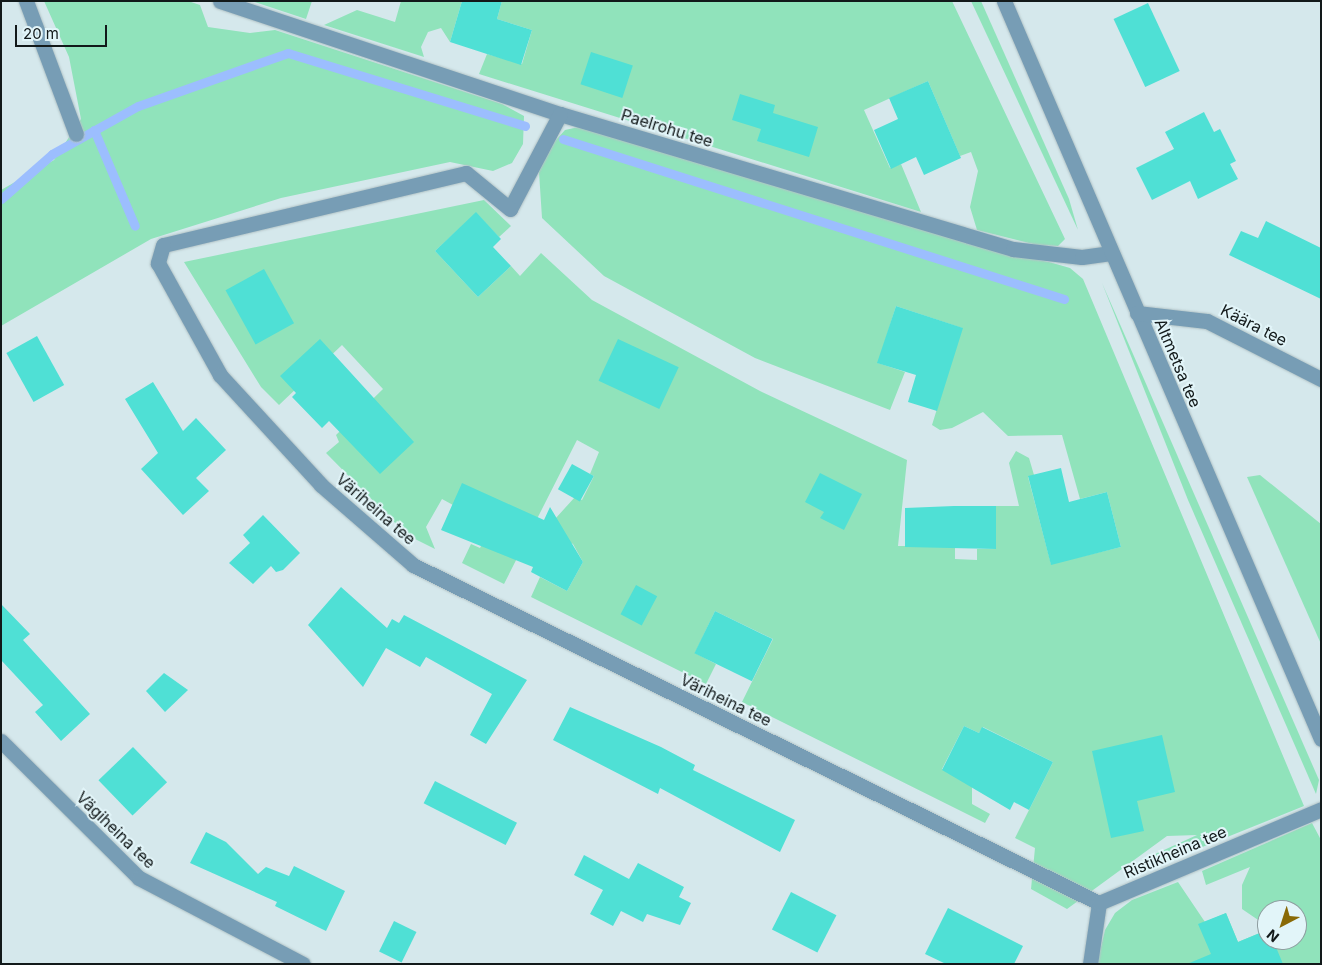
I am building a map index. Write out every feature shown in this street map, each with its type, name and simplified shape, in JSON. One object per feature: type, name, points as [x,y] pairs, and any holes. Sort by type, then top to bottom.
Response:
[{"type":"street","points":[[26,1],[76,134]]},
{"type":"street","name":"Paelrohu tee","points":[[220,1],[560,114],[1013,249],[1082,257],[1110,253]]},
{"type":"street","name":"Altmetsa tee","points":[[1004,1],[1110,253],[1138,313],[1321,739]]},
{"type":"street","name":"Väriheina tee","points":[[560,114],[510,209],[466,173],[163,245],[158,263],[220,375],[321,485],[414,565],[1098,903]]},
{"type":"street","name":"Käära tee","points":[[1138,313],[1206,321],[1321,379]]},
{"type":"street","name":"Vägiheina tee","points":[[1,741],[139,878],[303,964]]},
{"type":"street","name":"Ristikheina tee","points":[[1098,903],[1321,809]]},
{"type":"street","points":[[1090,964],[1098,903]]},
{"type":"green space","points":[[44,1],[188,1],[200,5],[208,27],[250,33],[275,30],[502,104],[524,116],[523,144],[512,163],[493,171],[450,162],[281,198],[151,239],[1,326],[1,190],[54,160],[81,119],[69,57]]},
{"type":"green space","points":[[252,1],[312,1],[306,19]]},
{"type":"green space","points":[[401,1],[462,1],[450,42],[441,28],[428,32],[421,47],[424,57],[324,25],[357,10],[395,22]]},
{"type":"green space","points":[[502,1],[952,1],[1065,239],[1058,246],[1037,245],[977,230],[970,207],[978,171],[971,152],[960,156],[928,81],[864,110],[890,168],[901,164],[921,212],[479,74],[487,54],[522,64],[532,30],[497,19]]},
{"type":"green space","points":[[971,1],[981,1],[1069,199],[1078,230]]},
{"type":"green space","points":[[583,126],[1002,253],[1070,268],[1083,279],[1304,806],[1165,862],[1153,855],[1197,835],[1167,836],[1067,909],[1031,889],[1035,848],[1015,838],[1053,762],[983,727],[979,733],[964,726],[942,769],[972,785],[972,804],[990,814],[985,823],[742,702],[773,639],[715,611],[695,653],[716,664],[706,684],[531,597],[540,577],[567,591],[583,562],[573,544],[549,533],[555,519],[575,497],[582,500],[594,476],[590,474],[599,452],[577,440],[504,584],[462,563],[471,544],[480,548],[482,544],[453,505],[442,499],[426,527],[435,549],[407,535],[326,453],[339,442],[336,435],[383,389],[342,345],[279,405],[261,387],[184,262],[484,200],[511,226],[499,237],[476,213],[435,251],[478,297],[511,266],[520,276],[541,253],[592,300],[760,391],[907,460],[898,546],[955,546],[955,559],[977,560],[977,549],[995,549],[996,506],[1019,506],[1009,463],[1016,451],[1029,458],[1034,475],[1028,477],[1051,564],[1121,547],[1107,492],[1080,499],[1062,435],[1008,436],[983,412],[952,428],[940,430],[932,425],[962,328],[896,306],[878,363],[905,372],[890,410],[755,358],[604,276],[542,218],[539,172],[546,151],[565,130]]},
{"type":"green space","points":[[1102,283],[1319,780],[1316,794],[1188,500]]},
{"type":"green space","points":[[1260,475],[1321,524],[1321,644],[1247,477]]},
{"type":"green space","points":[[1312,823],[1321,840],[1321,964],[1097,964],[1105,930],[1115,913],[1132,900],[1178,882],[1205,922],[1226,913],[1238,942],[1257,934],[1257,950],[1307,950],[1307,900],[1257,900],[1257,919],[1242,909],[1242,885],[1250,867],[1206,885],[1202,871]]},
{"type":"building","points":[[462,1],[502,1],[497,19],[532,30],[521,65],[450,42]]},
{"type":"building","points":[[1148,3],[1180,71],[1145,87],[1114,19]]},
{"type":"building","points":[[591,52],[633,66],[622,98],[580,84]]},
{"type":"building","points":[[928,81],[961,158],[924,175],[916,157],[891,169],[874,130],[898,119],[889,98]]},
{"type":"building","points":[[740,94],[775,105],[773,113],[818,127],[809,157],[757,141],[761,129],[732,120]]},
{"type":"building","points":[[1204,112],[1214,132],[1220,129],[1236,161],[1230,164],[1238,179],[1198,199],[1190,181],[1152,200],[1136,168],[1174,149],[1165,132]]},
{"type":"building","points":[[476,212],[501,239],[493,247],[511,266],[478,297],[435,251]]},
{"type":"building","points":[[1266,221],[1321,248],[1321,299],[1229,255],[1241,231],[1258,238]]},
{"type":"building","points":[[264,269],[294,323],[256,345],[226,290]]},
{"type":"building","points":[[896,306],[963,328],[937,411],[908,402],[916,375],[877,363]]},
{"type":"building","points":[[37,336],[64,385],[34,402],[6,353]]},
{"type":"building","points":[[320,339],[414,442],[380,474],[329,421],[322,428],[292,397],[296,393],[280,376]]},
{"type":"building","points":[[618,339],[679,367],[659,409],[599,381]]},
{"type":"building","points":[[153,382],[183,431],[196,418],[226,450],[196,478],[209,491],[183,515],[141,469],[158,453],[125,399]]},
{"type":"building","points":[[572,464],[594,476],[580,501],[558,489]]},
{"type":"building","points":[[1061,468],[1069,502],[1107,492],[1121,547],[1051,565],[1028,476]]},
{"type":"building","points":[[820,473],[862,494],[844,530],[820,518],[824,512],[805,502]]},
{"type":"building","points":[[462,483],[544,520],[550,507],[583,562],[567,591],[531,572],[533,567],[441,530]]},
{"type":"building","points":[[996,506],[996,549],[905,547],[905,508]]},
{"type":"building","points":[[263,515],[300,553],[283,570],[276,572],[271,566],[253,584],[229,563],[250,543],[243,535]]},
{"type":"building","points":[[636,585],[657,596],[642,625],[621,614]]},
{"type":"building","points":[[341,587],[387,628],[392,619],[399,623],[404,615],[527,680],[486,744],[470,735],[492,694],[426,657],[420,667],[386,648],[363,687],[308,625]]},
{"type":"building","points":[[1,604],[30,634],[23,640],[90,714],[61,741],[35,712],[43,705],[1,660]]},
{"type":"building","points":[[715,611],[773,639],[752,681],[694,653]]},
{"type":"building","points":[[164,673],[188,690],[165,712],[146,691]]},
{"type":"building","points":[[570,707],[661,747],[695,765],[693,770],[795,820],[780,852],[660,788],[658,794],[553,740]]},
{"type":"building","points":[[964,726],[979,733],[982,727],[1053,762],[1029,810],[1014,802],[1010,810],[942,770]]},
{"type":"building","points":[[1162,735],[1175,792],[1137,801],[1144,831],[1111,838],[1092,751]]},
{"type":"building","points":[[133,747],[167,782],[133,816],[98,780]]},
{"type":"building","points":[[435,781],[517,823],[506,845],[424,803]]},
{"type":"building","points":[[206,832],[226,842],[258,874],[266,867],[289,876],[294,866],[345,891],[326,931],[275,906],[277,902],[190,863]]},
{"type":"building","points":[[584,855],[629,879],[638,863],[684,887],[679,897],[691,903],[680,925],[647,914],[643,922],[621,911],[613,926],[590,914],[603,890],[574,875]]},
{"type":"building","points":[[791,892],[836,915],[817,953],[772,929]]},
{"type":"building","points":[[948,908],[1023,946],[1014,964],[946,964],[925,954]]},
{"type":"building","points":[[1226,913],[1238,942],[1257,934],[1257,950],[1277,950],[1283,964],[1187,964],[1211,954],[1198,924]]},
{"type":"building","points":[[394,921],[416,932],[402,963],[379,952]]},
{"type":"waterway","points":[[1,199],[52,154],[138,106],[288,53],[525,126]]},
{"type":"waterway","points":[[94,130],[135,226]]},
{"type":"waterway","points":[[563,139],[1064,299]]}]
